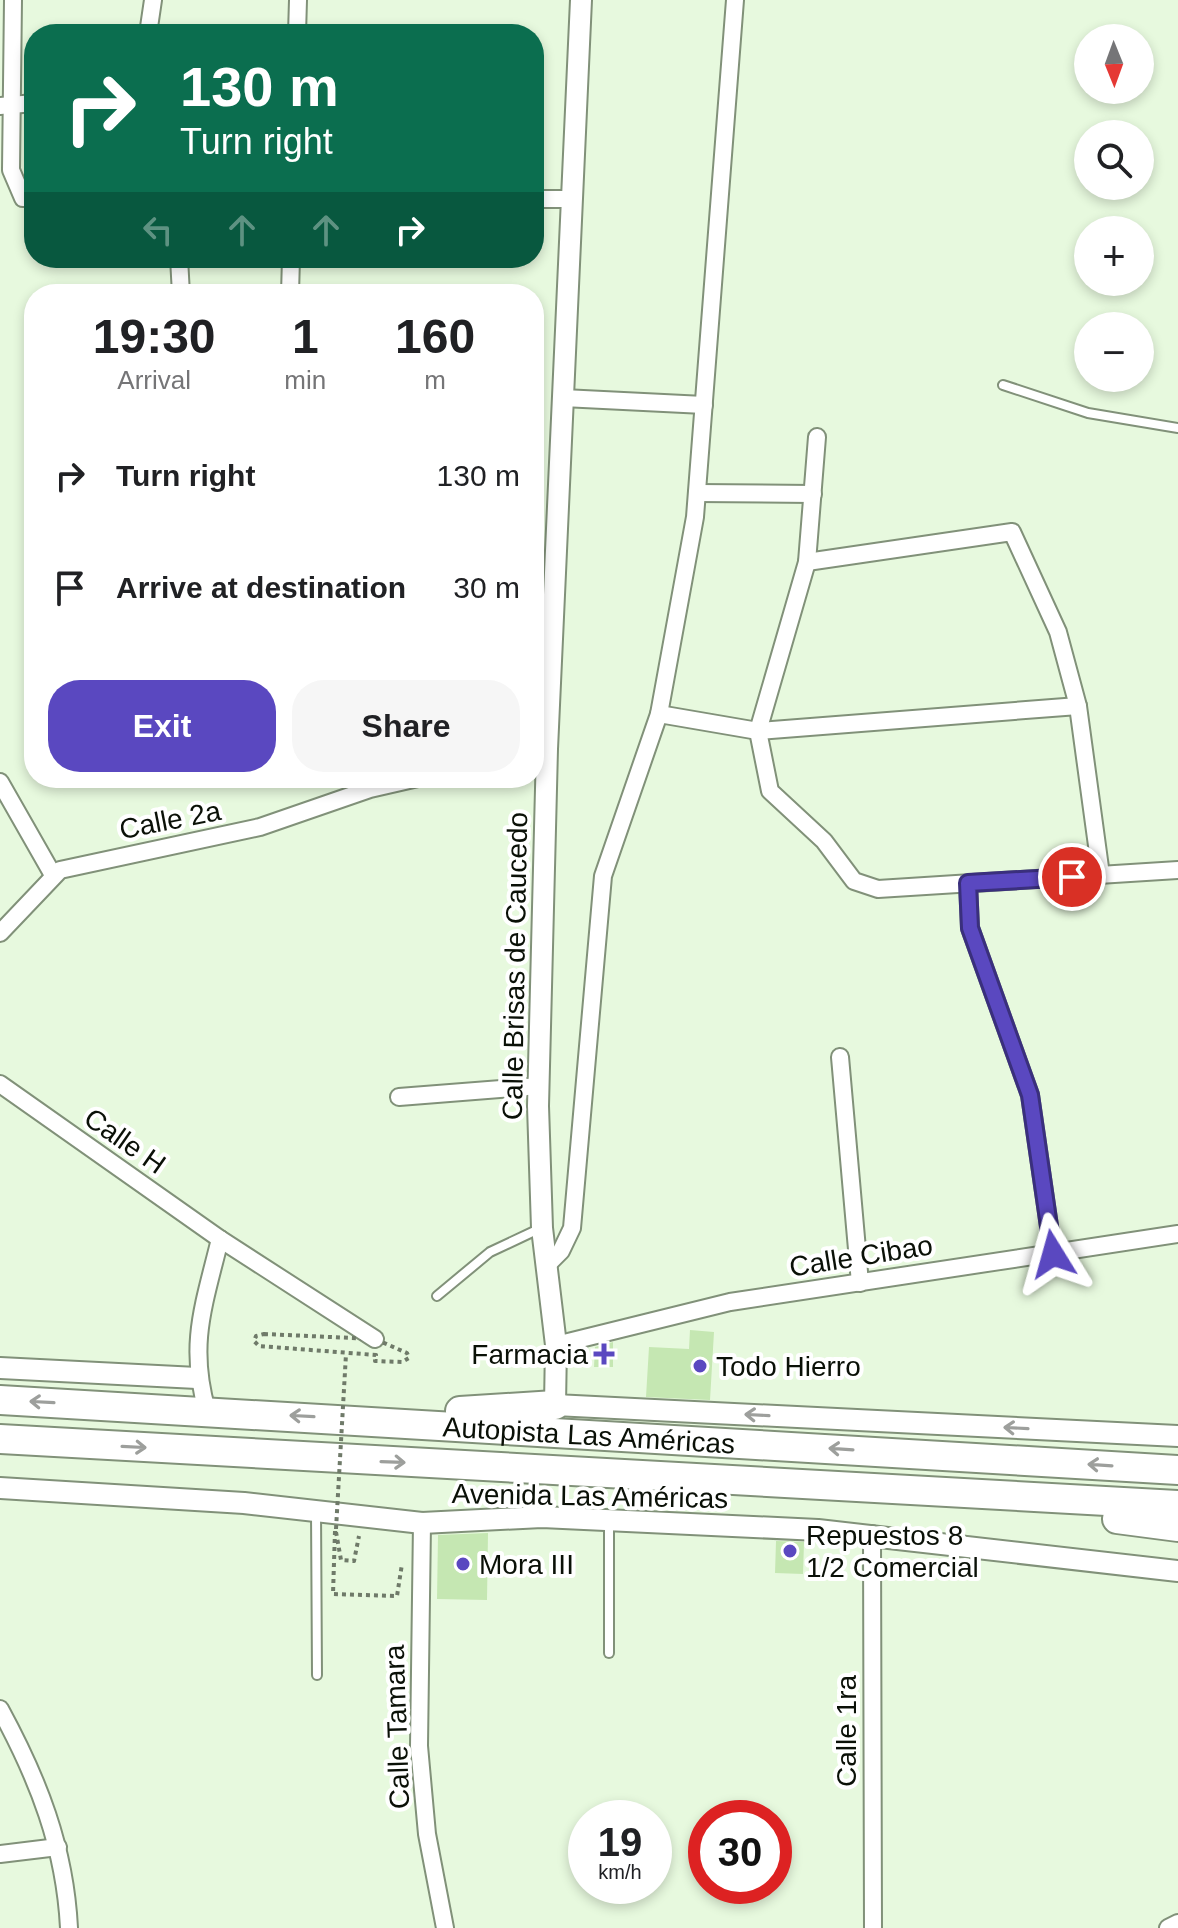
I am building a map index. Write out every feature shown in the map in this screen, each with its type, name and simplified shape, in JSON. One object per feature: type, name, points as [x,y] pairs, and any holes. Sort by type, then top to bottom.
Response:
[{"type":"highway","name":"Autopista Las Américas","points":[[0,1400],[1178,1470]]},
{"type":"highway","points":[[339,1418],[555,1405]]},
{"type":"highway","name":"Autopista Las Américas","points":[[0,1439],[1178,1505]]},
{"type":"highway","points":[[906,1491],[1178,1527]]},
{"type":"street","points":[[13,0],[5,106],[11,170],[24,198]]},
{"type":"street","points":[[149,24],[153,0]]},
{"type":"street","points":[[297,24],[298,0]]},
{"type":"street","name":"Calle Brisas de Caucedo","points":[[544,702],[563,398],[581,0]]},
{"type":"street","points":[[548,1264],[561,1251],[572,1228],[603,876],[659,714],[697,493],[735,0]]},
{"type":"street","points":[[544,199],[571,199]]},
{"type":"street","points":[[563,398],[704,405]]},
{"type":"street","points":[[817,437],[807,562],[758,731],[770,791],[824,841],[854,881],[878,889],[1178,870]]},
{"type":"street","points":[[697,493],[813,494]]},
{"type":"street","points":[[807,562],[1012,532],[1058,632],[1078,706],[1101,875]]},
{"type":"street","points":[[659,714],[758,731],[939,721],[1078,706]]},
{"type":"street","points":[[0,782],[53,875]]},
{"type":"street","name":"Calle 2a","points":[[0,933],[53,875],[87,862],[260,827],[374,788]]},
{"type":"street","name":"Calle Brisas de Caucedo","points":[[541,788],[539,1086],[542,1228],[556,1345],[555,1405]]},
{"type":"street","points":[[968,883],[970,928],[1030,1095],[1053,1254]]},
{"type":"street","points":[[840,1057],[860,1283]]},
{"type":"street","name":"Calle H","points":[[0,1084],[220,1239],[375,1339]]},
{"type":"street","points":[[399,1097],[539,1086]]},
{"type":"street","name":"Calle Cibao","points":[[556,1345],[730,1302],[1178,1234]]},
{"type":"street","points":[[207,1411],[197,1378],[197,1337],[220,1239]]},
{"type":"street","points":[[0,1368],[197,1378]]},
{"type":"street","points":[[555,1405],[1178,1436]]},
{"type":"street","name":"Avenida Las Américas","points":[[0,1488],[316,1510],[422,1523],[496,1518],[609,1519],[872,1534],[1178,1571]]},
{"type":"street","name":"Calle Tamara","points":[[422,1523],[421,1785],[445,1928]]},
{"type":"street","name":"Calle 1ra","points":[[872,1534],[873,1928]]},
{"type":"street","points":[[0,1709],[37,1780],[58,1847],[69,1928]]},
{"type":"street","points":[[0,1854],[58,1847]]},
{"type":"street","points":[[1168,1928],[1178,1923]]},
{"type":"lane","points":[[1003,385],[1088,413],[1178,428]]},
{"type":"lane","points":[[437,1296],[490,1252],[542,1228]]},
{"type":"lane","points":[[316,1510],[317,1675]]},
{"type":"lane","points":[[609,1519],[609,1653]]},
{"type":"path","points":[[401,1566],[397,1596],[333,1594],[346,1354],[259,1346],[254,1341],[256,1336],[264,1334],[375,1339],[407,1353],[409,1358],[402,1362]]},
{"type":"path","points":[[336,1529],[341,1560],[354,1561],[358,1540]]},
{"type":"building","points":[[690,1330],[714,1332],[710,1400],[646,1397],[649,1347],[689,1349]]},
{"type":"building","name":"Farmacia","points":[[613,1342],[613,1367],[594,1367],[595,1347]]},
{"type":"building","name":"Mora III","points":[[488,1533],[487,1600],[437,1599],[438,1535]]},
{"type":"building","name":"Repuestos 8 1/2 Comercial","points":[[776,1541],[804,1542],[803,1574],[775,1573]]},
{"type":"place","name":"Farmacia","points":[[604,1354]]},
{"type":"place","name":"Todo Hierro","points":[[700,1366]]},
{"type":"place","name":"Repuestos 8 1/2 Comercial","points":[[790,1551]]},
{"type":"place","name":"Mora III","points":[[463,1564]]},
{"type":"route","points":[[1053,1254],[1030,1095],[970,928],[968,883],[1072,877]]}]
